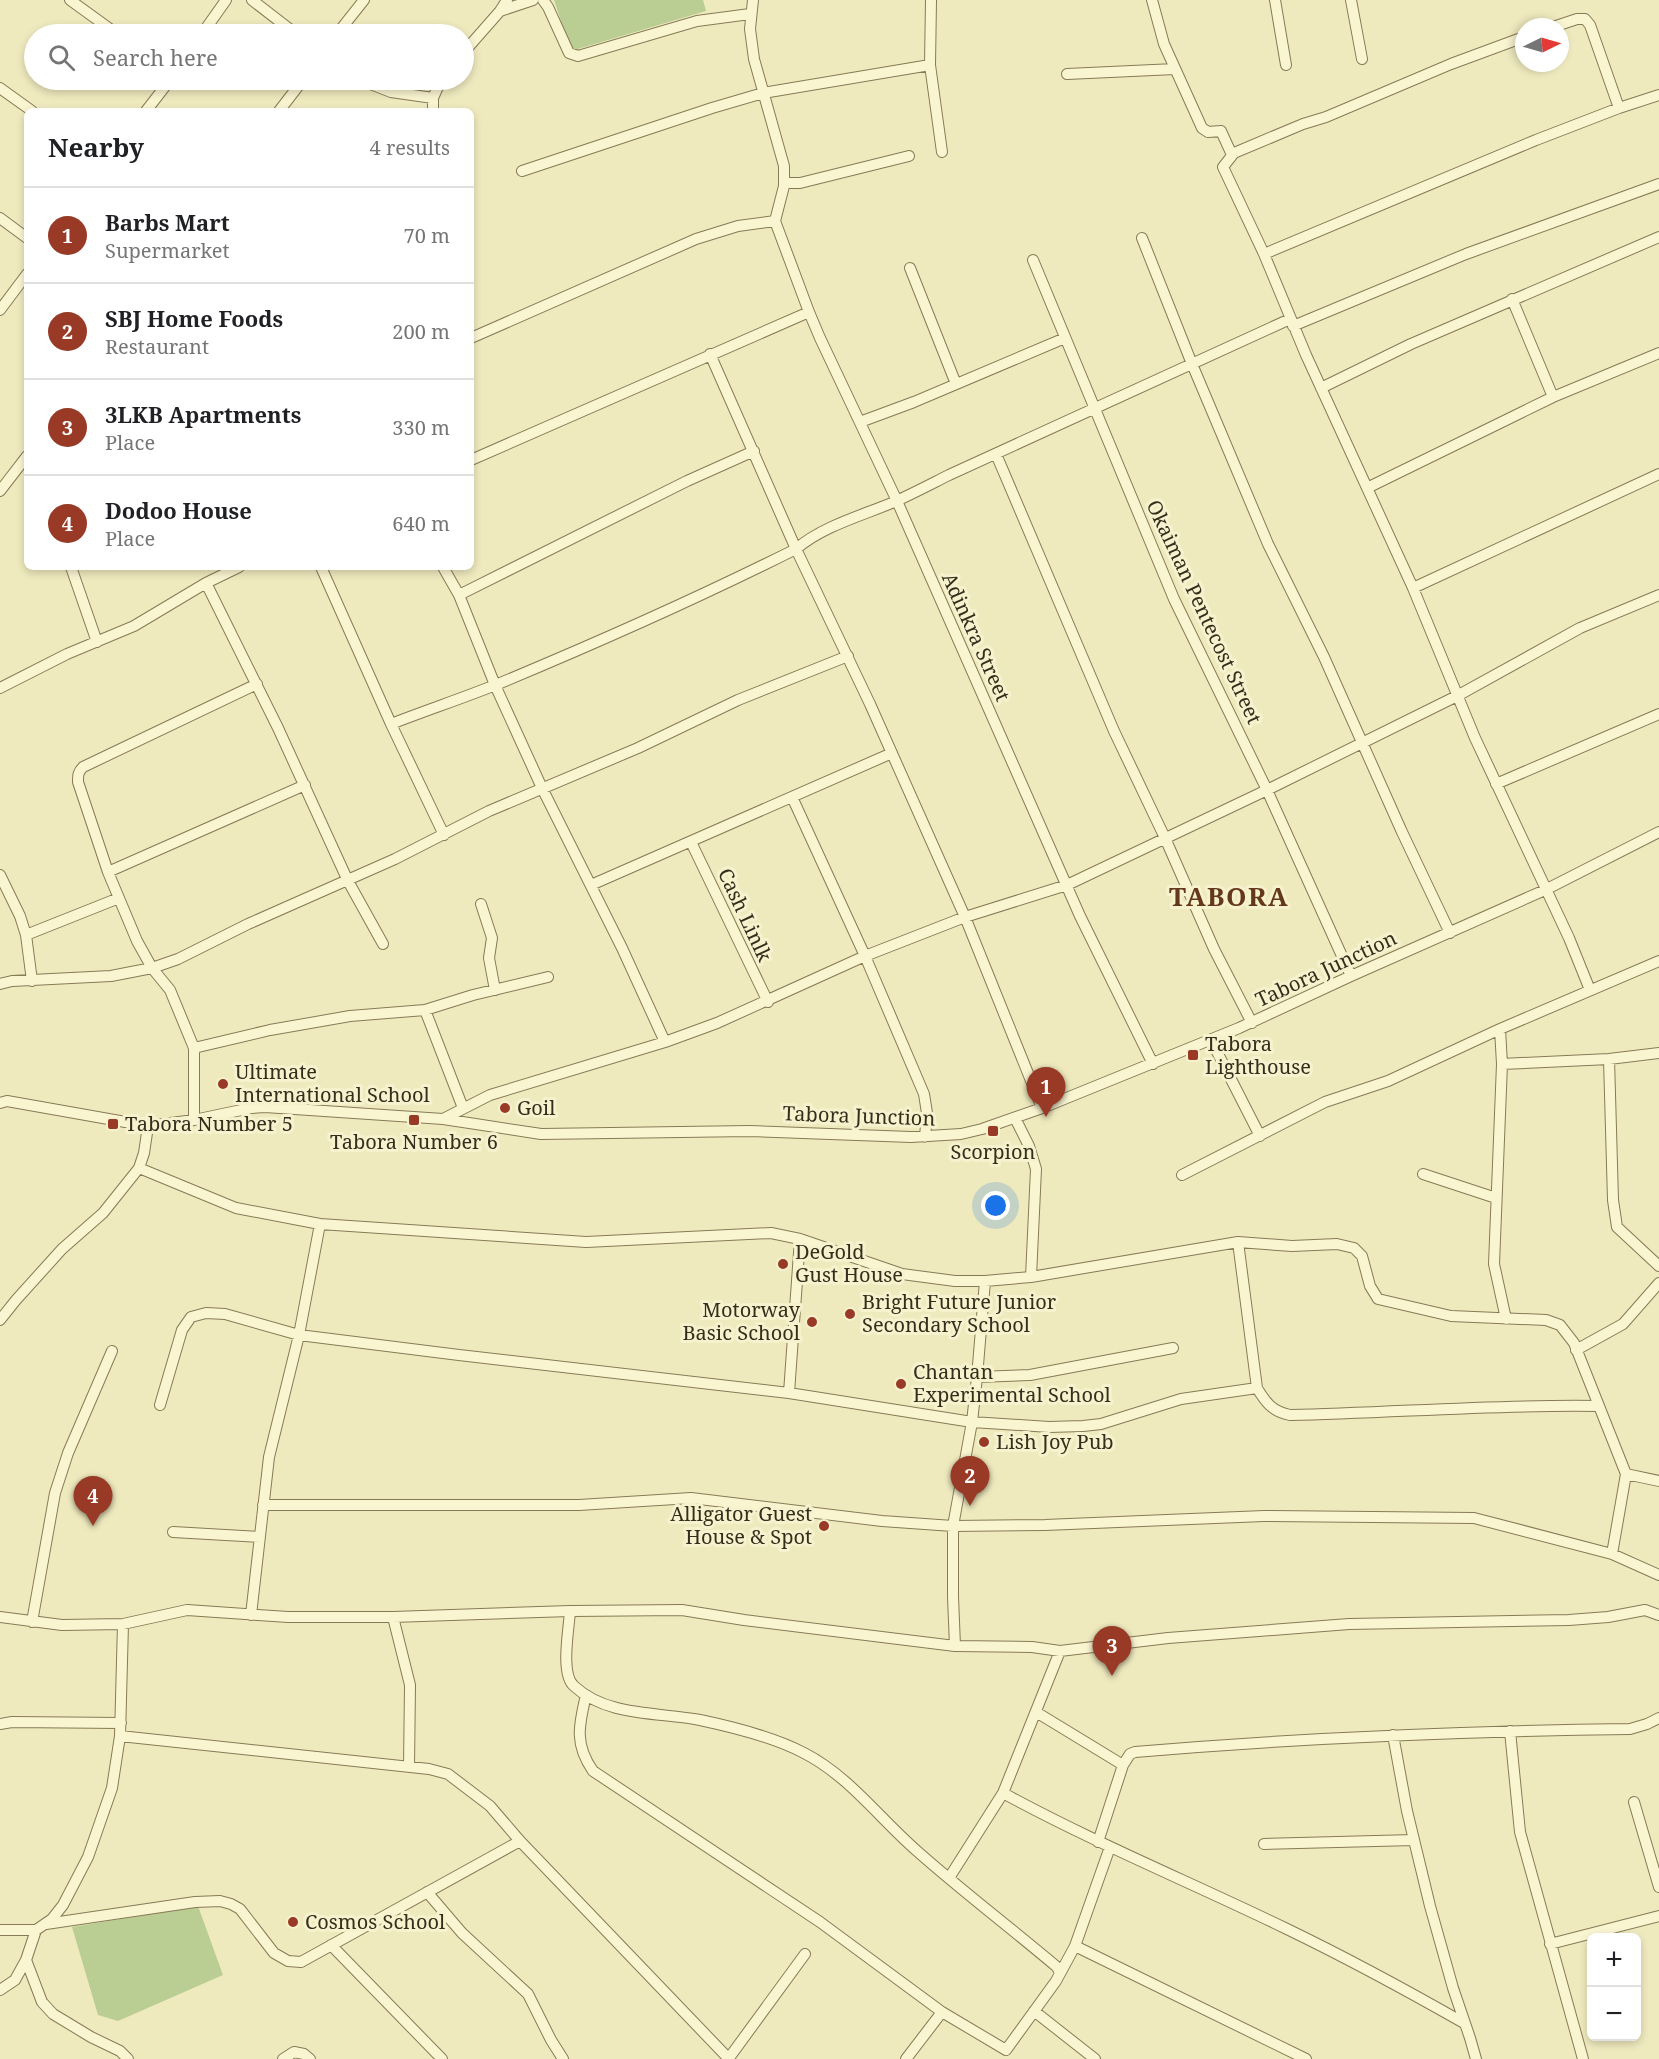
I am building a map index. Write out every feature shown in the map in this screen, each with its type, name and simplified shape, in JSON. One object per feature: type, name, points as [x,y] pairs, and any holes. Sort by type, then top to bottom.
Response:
[{"type":"street","points":[[70,0],[103,24]]},
{"type":"street","points":[[209,24],[226,0]]},
{"type":"street","points":[[252,0],[283,24]]},
{"type":"street","points":[[345,24],[364,0]]},
{"type":"street","points":[[474,41],[507,0]]},
{"type":"street","points":[[500,11],[533,0]]},
{"type":"street","points":[[543,0],[569,54],[578,56],[697,21],[750,14]]},
{"type":"street","points":[[474,337],[696,239],[738,226],[776,221],[784,185],[784,166],[754,59],[750,29],[753,0]]},
{"type":"street","points":[[931,0],[930,65],[942,152]]},
{"type":"street","points":[[1152,0],[1158,27],[1202,128],[1208,132],[1221,131],[1231,152]]},
{"type":"street","points":[[1275,0],[1286,65]]},
{"type":"street","points":[[1351,0],[1362,59]]},
{"type":"street","points":[[1569,21],[1585,20],[1590,25],[1619,108]]},
{"type":"street","points":[[1515,40],[1440,68],[1326,117],[1231,152],[1222,167],[1264,254],[1321,388],[1413,588],[1456,696],[1569,938],[1590,990]]},
{"type":"street","points":[[522,171],[763,93],[930,65]]},
{"type":"street","points":[[1067,74],[1175,69]]},
{"type":"street","points":[[0,88],[28,108]]},
{"type":"street","points":[[148,108],[162,90]]},
{"type":"street","points":[[281,108],[295,90]]},
{"type":"street","points":[[386,90],[433,98]]},
{"type":"street","points":[[433,108],[433,98],[437,90]]},
{"type":"street","points":[[1264,254],[1536,140],[1659,95]]},
{"type":"street","points":[[784,185],[909,156]]},
{"type":"street","points":[[391,724],[495,685],[685,603],[796,549],[820,532],[897,501],[1192,364],[1466,254],[1659,184]]},
{"type":"street","points":[[0,218],[24,236]]},
{"type":"street","name":"Adinkra Street","points":[[776,221],[808,312],[897,501],[1067,885],[1153,1064]]},
{"type":"street","points":[[1321,388],[1411,344],[1659,237]]},
{"type":"street","points":[[1142,238],[1268,544],[1324,657],[1450,933]]},
{"type":"street","name":"Okaiman Pentecost Street","points":[[1033,260],[1174,599],[1267,790],[1351,976]]},
{"type":"street","points":[[910,268],[956,384]]},
{"type":"street","points":[[0,310],[24,278]]},
{"type":"street","points":[[1512,299],[1553,397]]},
{"type":"street","points":[[474,459],[808,312]]},
{"type":"street","points":[[860,422],[1065,338]]},
{"type":"street","points":[[1366,488],[1553,397],[1659,353]]},
{"type":"street","points":[[710,354],[796,549],[848,656],[965,917],[1042,1108]]},
{"type":"street","points":[[459,595],[687,481],[754,451]]},
{"type":"street","points":[[996,454],[1114,731],[1214,949],[1252,1023]]},
{"type":"street","points":[[0,491],[24,465]]},
{"type":"street","points":[[1413,588],[1659,474]]},
{"type":"street","points":[[72,570],[97,642]]},
{"type":"street","points":[[0,688],[67,654],[150,618],[206,583],[233,570]]},
{"type":"street","points":[[322,570],[391,724],[444,835]]},
{"type":"street","points":[[445,570],[459,595],[495,685],[542,788],[591,885],[665,1042]]},
{"type":"street","points":[[206,583],[257,684],[348,880],[383,944]]},
{"type":"street","points":[[443,1119],[490,1095],[665,1042],[717,1023],[768,1002],[865,956],[965,917],[1067,885],[1363,743],[1456,696],[1580,628],[1659,595]]},
{"type":"street","points":[[0,984],[12,981],[111,976],[152,968],[178,959],[248,924],[444,835],[489,811],[638,748],[738,700],[848,656]]},
{"type":"street","points":[[194,1120],[194,1048],[170,990],[152,968],[137,941],[108,872],[78,782],[79,771],[257,684]]},
{"type":"street","points":[[1496,784],[1659,714]]},
{"type":"street","points":[[591,885],[892,753]]},
{"type":"street","points":[[108,872],[305,785]]},
{"type":"street","points":[[792,797],[865,956],[924,1094],[927,1113],[925,1137]]},
{"type":"street","name":"Tabora Junction","points":[[0,1103],[7,1101],[148,1126],[265,1107],[443,1119],[541,1134],[750,1131],[925,1137],[961,1134],[1042,1108],[1252,1023],[1351,976],[1545,890],[1659,832]]},
{"type":"street","name":"Cash Linlk","points":[[691,842],[768,1002]]},
{"type":"street","points":[[0,875],[20,916],[26,935],[32,981]]},
{"type":"street","points":[[26,935],[119,898]]},
{"type":"street","points":[[481,904],[492,938],[489,958],[495,990]]},
{"type":"street","points":[[1182,1175],[1325,1102],[1388,1081],[1500,1029],[1659,961]]},
{"type":"street","points":[[194,1048],[270,1030],[350,1016],[425,1010],[548,977]]},
{"type":"street","points":[[425,1010],[463,1108]]},
{"type":"street","points":[[1500,1029],[1502,1064],[1494,1264],[1506,1319]]},
{"type":"street","points":[[1211,1040],[1260,1136]]},
{"type":"street","points":[[1502,1064],[1609,1059],[1659,1053]]},
{"type":"street","points":[[1609,1059],[1613,1200],[1617,1227],[1659,1266]]},
{"type":"street","points":[[1015,1118],[1029,1146],[1036,1169],[1031,1277]]},
{"type":"street","points":[[0,1320],[62,1249],[104,1213],[139,1168],[148,1126]]},
{"type":"street","points":[[139,1168],[236,1208],[320,1224],[586,1242],[771,1233],[800,1239],[902,1274],[955,1281],[1031,1277],[1238,1242],[1292,1246],[1337,1244],[1354,1248],[1362,1256],[1370,1286],[1377,1299],[1451,1316],[1546,1320],[1560,1325],[1576,1350],[1626,1474],[1612,1554]]},
{"type":"street","points":[[1423,1174],[1496,1198]]},
{"type":"street","points":[[251,1615],[268,1457],[299,1335],[320,1224]]},
{"type":"street","points":[[789,1393],[800,1239]]},
{"type":"street","points":[[1238,1242],[1257,1388],[1272,1408],[1290,1415],[1548,1405],[1599,1406]]},
{"type":"street","points":[[955,1646],[953,1526],[972,1422],[985,1281]]},
{"type":"street","points":[[1576,1350],[1623,1324],[1659,1283]]},
{"type":"street","points":[[160,1405],[182,1330],[191,1317],[206,1313],[225,1314],[299,1335],[459,1356],[789,1393],[972,1422],[1049,1427],[1101,1424],[1181,1399],[1257,1388]]},
{"type":"street","points":[[977,1377],[1030,1375],[1173,1348]]},
{"type":"street","points":[[32,1622],[55,1493],[68,1453],[112,1351]]},
{"type":"street","points":[[1626,1474],[1659,1481]]},
{"type":"street","points":[[263,1505],[579,1505],[691,1498],[882,1521],[953,1526],[1046,1526],[1264,1516],[1474,1518],[1612,1554],[1659,1575]]},
{"type":"street","points":[[173,1532],[260,1537]]},
{"type":"street","points":[[0,1617],[62,1625],[123,1624],[187,1610],[251,1615],[393,1617],[570,1611],[682,1611],[955,1646],[1032,1647],[1060,1651],[1167,1638],[1349,1624],[1578,1619],[1608,1617],[1645,1610],[1659,1615]]},
{"type":"street","points":[[570,1611],[566,1666],[573,1685],[586,1695],[598,1702],[615,1707],[699,1720],[774,1740],[802,1752],[838,1775],[887,1823],[949,1878],[1006,1923],[1060,1973]]},
{"type":"street","points":[[393,1617],[410,1685],[409,1767]]},
{"type":"street","points":[[0,1990],[15,1980],[41,1927],[52,1919],[63,1905],[88,1857],[111,1788],[120,1736],[123,1624]]},
{"type":"street","points":[[949,1878],[1003,1792],[1060,1651]]},
{"type":"street","points":[[586,1695],[579,1726],[580,1747],[593,1771],[820,1922],[942,2012],[1006,2050],[1016,2059]]},
{"type":"street","points":[[1036,1712],[1123,1765]]},
{"type":"street","points":[[1098,1842],[1123,1765],[1130,1754],[1135,1752],[1393,1735],[1630,1729],[1659,1718]]},
{"type":"street","points":[[0,1724],[12,1722],[121,1723]]},
{"type":"street","points":[[1510,1731],[1520,1832],[1583,2059]]},
{"type":"street","points":[[1393,1735],[1407,1811],[1433,1917],[1476,2059]]},
{"type":"street","points":[[120,1736],[429,1769],[448,1774],[490,1806],[520,1841],[729,2059],[805,1954]]},
{"type":"street","points":[[1003,1792],[1098,1842],[1287,1929],[1464,2023]]},
{"type":"street","points":[[1634,1802],[1659,1887]]},
{"type":"street","points":[[1264,1844],[1414,1840]]},
{"type":"street","points":[[0,1930],[41,1927],[220,1900],[240,1909],[274,1953],[288,1961],[301,1962],[520,1841]]},
{"type":"street","points":[[1006,2050],[1060,1973],[1075,1946],[1110,1847]]},
{"type":"street","points":[[427,1892],[462,1932],[528,1994],[550,2040],[563,2059]]},
{"type":"street","points":[[1550,1944],[1659,1916]]},
{"type":"street","points":[[331,1945],[442,2059]]},
{"type":"street","points":[[1075,1946],[1306,2059]]},
{"type":"street","points":[[26,1960],[42,2002],[53,2014],[120,2050],[128,2059]]},
{"type":"street","points":[[906,2059],[942,2012]]},
{"type":"street","points":[[1034,2012],[1095,2059]]},
{"type":"street","points":[[283,2059],[294,2052],[304,2054],[310,2059]]},
{"type":"green space","points":[[554,0],[703,0],[706,11],[571,51]]},
{"type":"green space","points":[[198,1906],[223,1975],[118,2021],[98,2015],[72,1927]]},
{"type":"place","name":"Tabora Lighthouse","points":[[1193,1055]]},
{"type":"place","name":"Ultimate International School","points":[[223,1084]]},
{"type":"place","name":"Goil","points":[[505,1108]]},
{"type":"place","name":"Barbs Mart","points":[[1046,1117]]},
{"type":"place","name":"Tabora Number 6","points":[[414,1120]]},
{"type":"place","name":"Tabora Number 5","points":[[113,1124]]},
{"type":"place","name":"Scorpion","points":[[993,1131]]},
{"type":"place","name":"DeGold Gust House","points":[[783,1264]]},
{"type":"place","name":"Bright Future Junior Secondary School","points":[[850,1314]]},
{"type":"place","name":"Motorway Basic School","points":[[812,1322]]},
{"type":"place","name":"Chantan Experimental School","points":[[901,1384]]},
{"type":"place","name":"Lish Joy Pub","points":[[984,1442]]},
{"type":"place","name":"SBJ Home Foods","points":[[970,1506]]},
{"type":"place","name":"Dodoo House","points":[[93,1526]]},
{"type":"place","name":"Alligator Guest House & Spot","points":[[824,1526]]},
{"type":"place","name":"3LKB Apartments","points":[[1112,1676]]},
{"type":"place","name":"Cosmos School","points":[[293,1922]]},
{"type":"district","name":"TABORA","points":[[1229,897]]}]
